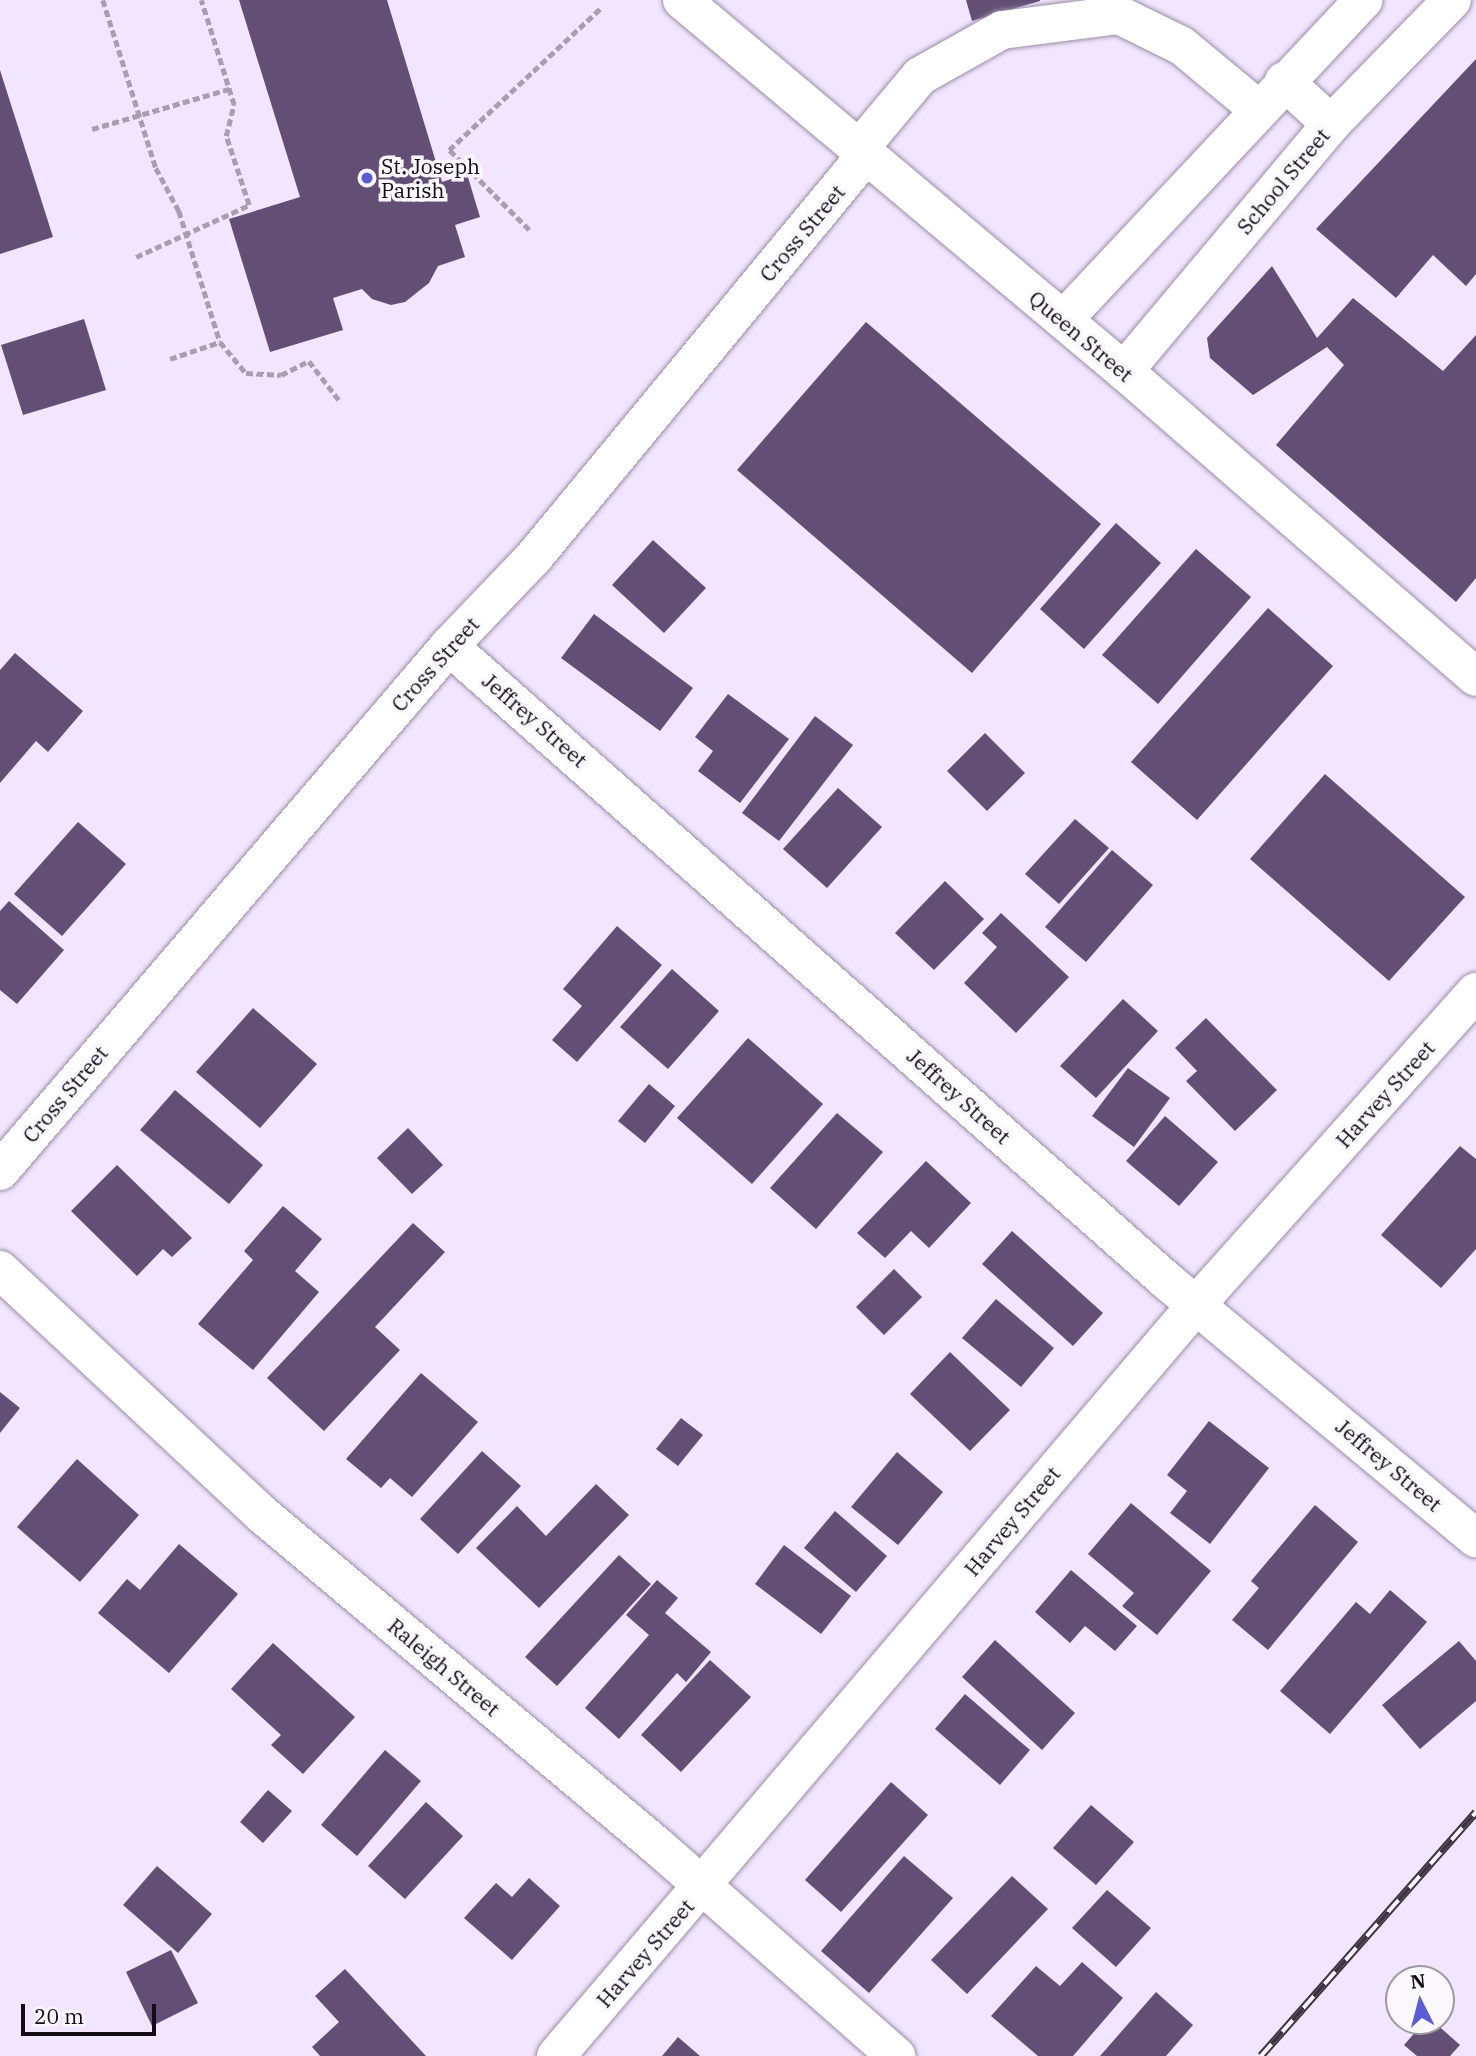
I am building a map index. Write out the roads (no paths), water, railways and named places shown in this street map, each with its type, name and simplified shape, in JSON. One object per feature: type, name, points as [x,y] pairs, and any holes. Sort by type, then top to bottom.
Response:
[{"type":"street","name":"Cross Street","points":[[0,1171],[449,646],[534,557],[863,152],[920,76],[1002,30],[1119,15],[1154,0]]},
{"type":"street","name":"School Street","points":[[1124,371],[1331,124],[1452,0]]},
{"type":"street","name":"Queen Street","points":[[692,3],[863,152],[1124,371],[1476,677]]},
{"type":"street","points":[[1063,320],[1353,8]]},
{"type":"street","points":[[1119,15],[1182,46],[1259,110]]},
{"type":"street","points":[[1284,81],[1331,124]]},
{"type":"street","name":"Jeffrey Street","points":[[449,646],[1196,1305],[1476,1538]]},
{"type":"street","name":"Harvey Street","points":[[556,2056],[1196,1305],[1476,992]]},
{"type":"street","name":"Raleigh Street","points":[[0,1270],[264,1516],[702,1885],[896,2056]]},
{"type":"railway","points":[[1261,2056],[1476,1812]]},
{"type":"place","name":"St. Joseph Parish","points":[[367,178]]}]
